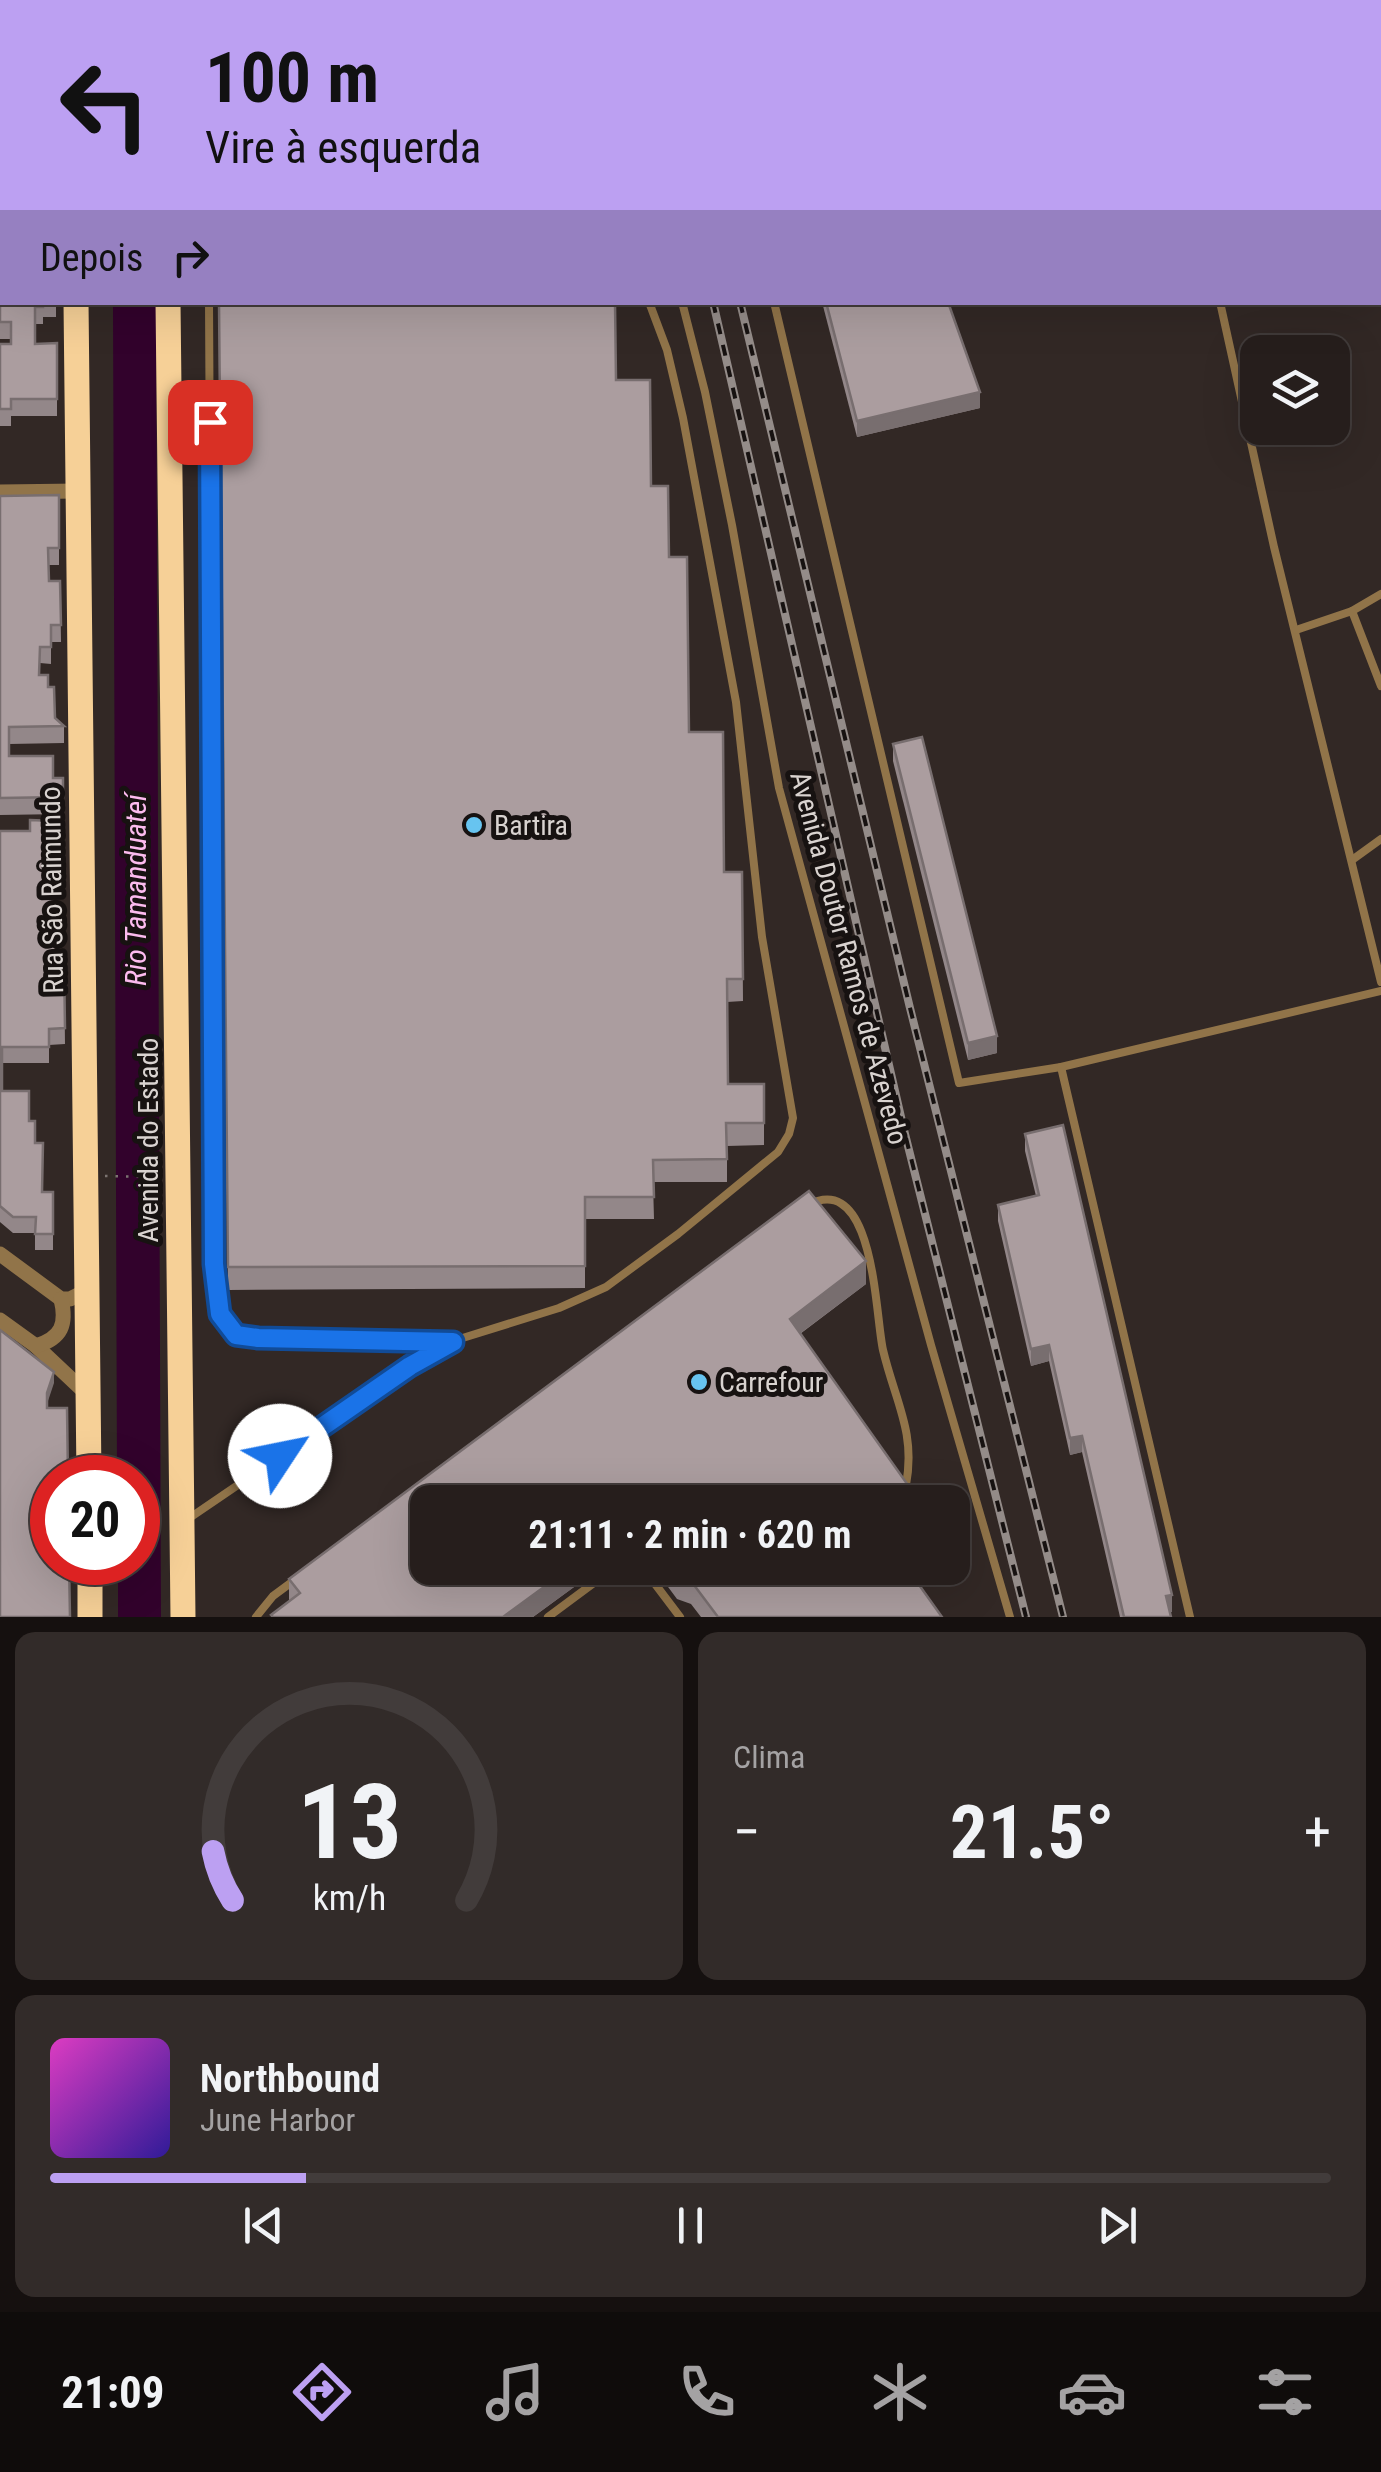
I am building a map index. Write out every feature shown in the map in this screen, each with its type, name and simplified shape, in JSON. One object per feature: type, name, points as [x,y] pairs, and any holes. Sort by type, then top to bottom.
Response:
[{"type":"highway","name":"Rua São Raimundo","points":[[76,305],[89,1455]]},
{"type":"highway","name":"Avenida do Estado","points":[[168,305],[183,1617]]},
{"type":"highway","points":[[90,1585],[90,1617]]},
{"type":"street","points":[[0,492],[78,491]]},
{"type":"street","points":[[0,1254],[61,1299],[64,1325],[58,1336],[36,1346]]},
{"type":"street","points":[[61,1299],[86,1291]]},
{"type":"street","points":[[0,1320],[36,1346],[88,1395]]},
{"type":"lane","points":[[209,305],[214,1225],[215,1292],[220,1314],[236,1335],[258,1338],[453,1342]]},
{"type":"lane","points":[[181,1525],[410,1366],[453,1342],[559,1308],[606,1287],[778,1152],[790,1134],[793,1118],[762,937],[736,702],[683,418],[651,305]]},
{"type":"lane","name":"Avenida Doutor Ramos de Azevedo","points":[[683,305],[732,525],[779,788],[931,1345],[1010,1617]]},
{"type":"lane","points":[[775,305],[956,1080],[962,1084],[1061,1067],[1381,991]]},
{"type":"lane","points":[[1221,305],[1381,982]]},
{"type":"lane","points":[[1296,630],[1352,611],[1381,594]]},
{"type":"lane","points":[[1352,611],[1381,686]]},
{"type":"lane","points":[[1352,860],[1381,840]]},
{"type":"lane","points":[[1061,1067],[1190,1617]]},
{"type":"lane","points":[[798,1210],[822,1198],[835,1198],[854,1220],[871,1264],[882,1346],[909,1434],[911,1458],[906,1485]]},
{"type":"lane","points":[[256,1617],[273,1596],[302,1575]]},
{"type":"lane","points":[[548,1617],[591,1585]]},
{"type":"lane","points":[[656,1585],[680,1617]]},
{"type":"path","points":[[100,1176],[168,1177]]},
{"type":"water","name":"Rio Tamanduateí","points":[[113,305],[156,305],[161,1617],[118,1617],[118,1585],[160,1585],[160,1455],[117,1455]]},
{"type":"building","points":[[0,305],[43,305],[35,307],[35,344],[57,343],[57,399],[11,399],[11,409],[0,409],[0,344],[11,344],[11,322],[0,322]]},
{"type":"building","name":"Bartira","points":[[219,305],[615,305],[616,380],[650,380],[651,486],[668,486],[669,557],[687,557],[689,732],[723,732],[724,872],[742,872],[743,979],[727,979],[728,1084],[764,1084],[764,1123],[726,1123],[727,1159],[653,1160],[654,1197],[585,1197],[585,1266],[228,1267]]},
{"type":"building","points":[[827,305],[949,305],[980,392],[857,421]]},
{"type":"building","points":[[59,495],[59,548],[48,548],[49,581],[60,581],[61,625],[51,625],[51,647],[40,647],[39,675],[48,675],[48,687],[54,687],[55,718],[64,726],[9,727],[9,756],[53,756],[53,778],[63,778],[63,797],[0,798],[0,496]]},
{"type":"building","points":[[922,737],[997,1036],[968,1043],[893,744]]},
{"type":"building","points":[[30,820],[54,821],[54,830],[63,830],[64,882],[52,882],[52,895],[57,960],[64,960],[65,1028],[49,1029],[49,1047],[2,1047],[2,1091],[29,1091],[29,1121],[35,1121],[35,1143],[43,1143],[42,1192],[53,1192],[53,1234],[35,1234],[36,1217],[13,1217],[0,1206],[0,831],[30,831]]},
{"type":"building","points":[[1063,1125],[1172,1595],[1166,1596],[1171,1617],[1124,1617],[1082,1436],[1070,1438],[1049,1345],[1031,1349],[998,1205],[1039,1195],[1025,1134]]},
{"type":"building","name":"Carrefour","points":[[809,1191],[866,1261],[790,1319],[908,1485],[415,1485]]},
{"type":"building","points":[[0,1330],[54,1372],[47,1408],[67,1408],[68,1455],[30,1455],[30,1585],[69,1585],[70,1617],[0,1617]]},
{"type":"building","name":"Carrefour","points":[[410,1489],[410,1585],[547,1585],[503,1617],[273,1617],[300,1593],[289,1579]]},
{"type":"building","points":[[694,1585],[919,1585],[942,1617],[718,1617]]},
{"type":"railway","points":[[714,305],[904,1130],[1026,1617]]},
{"type":"railway","points":[[741,305],[910,1008],[1063,1617]]},
{"type":"place","name":"Bartira","points":[[474,825]]},
{"type":"place","name":"Carrefour","points":[[699,1382]]},
{"type":"route","points":[[210,422],[214,1264],[220,1314],[236,1335],[258,1338],[453,1342],[410,1366],[280,1456]]}]
